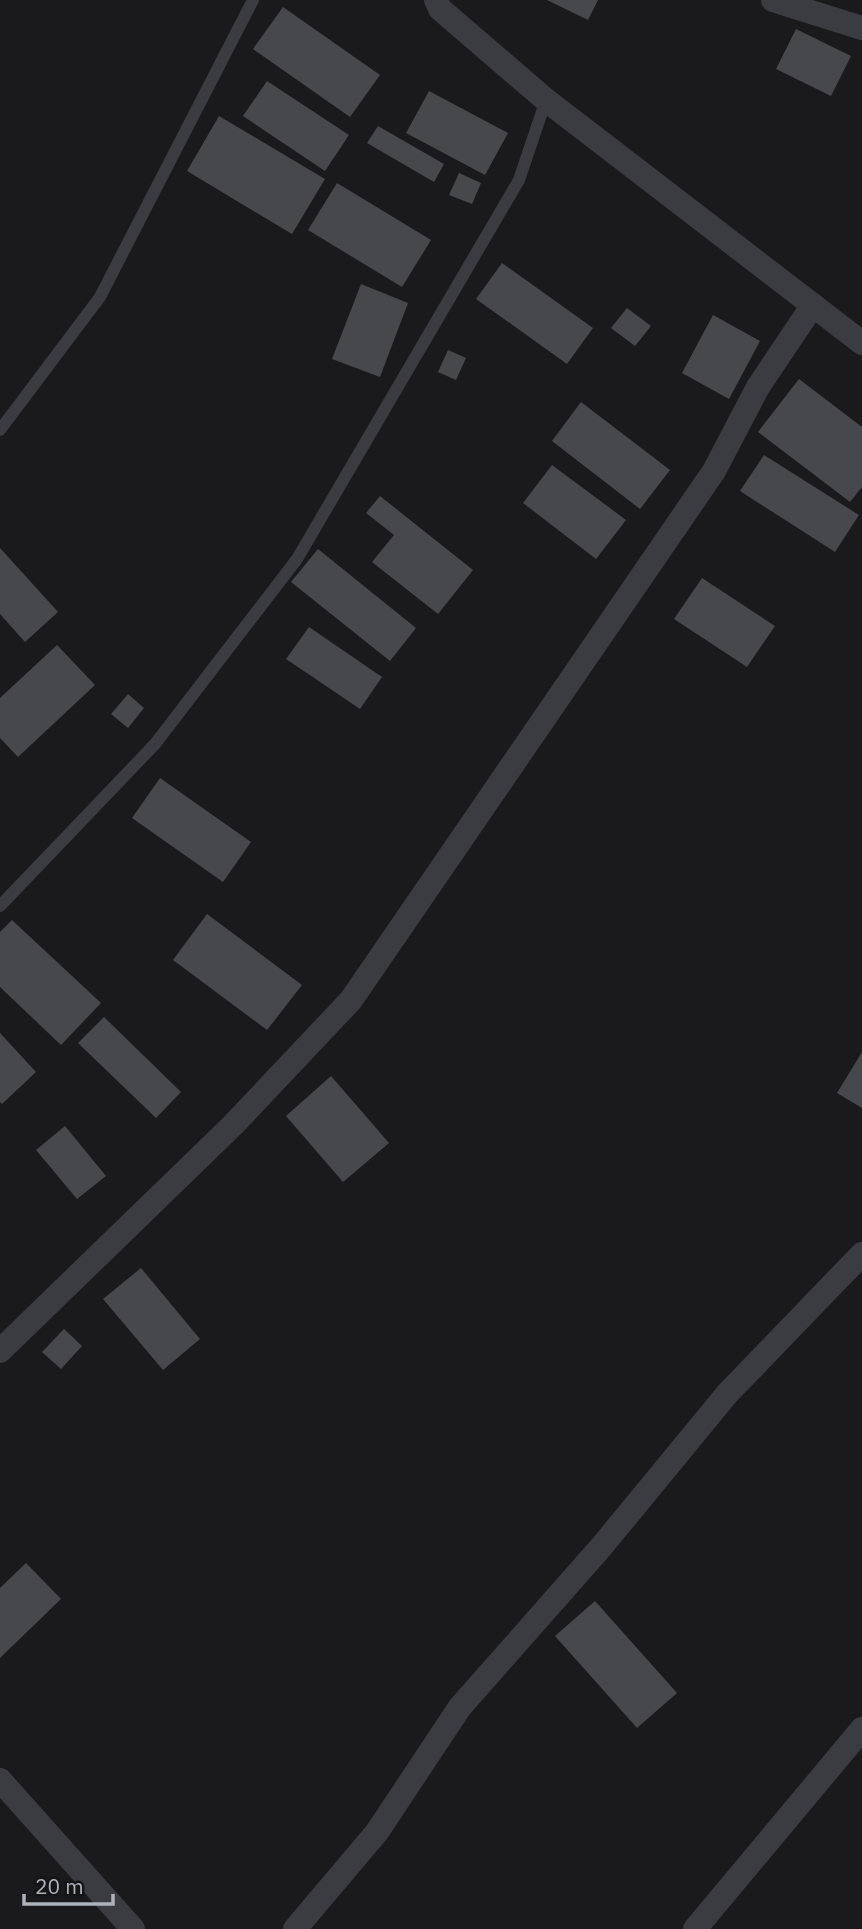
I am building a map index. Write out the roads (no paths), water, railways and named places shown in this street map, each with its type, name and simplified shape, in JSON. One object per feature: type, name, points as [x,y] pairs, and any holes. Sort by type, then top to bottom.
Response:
[{"type":"street","points":[[436,0],[440,9],[546,100],[862,343]]},
{"type":"street","points":[[773,0],[862,28]]},
{"type":"street","points":[[0,1351],[234,1124],[351,1000],[714,471],[758,387],[813,305]]},
{"type":"street","points":[[295,1929],[377,1832],[460,1707],[602,1546],[727,1394],[862,1254]]},
{"type":"street","points":[[695,1929],[862,1729]]},
{"type":"street","points":[[0,1780],[133,1929]]},
{"type":"lane","points":[[0,430],[100,297],[253,0]]},
{"type":"lane","points":[[0,906],[155,744],[297,559],[519,180],[546,100]]}]
